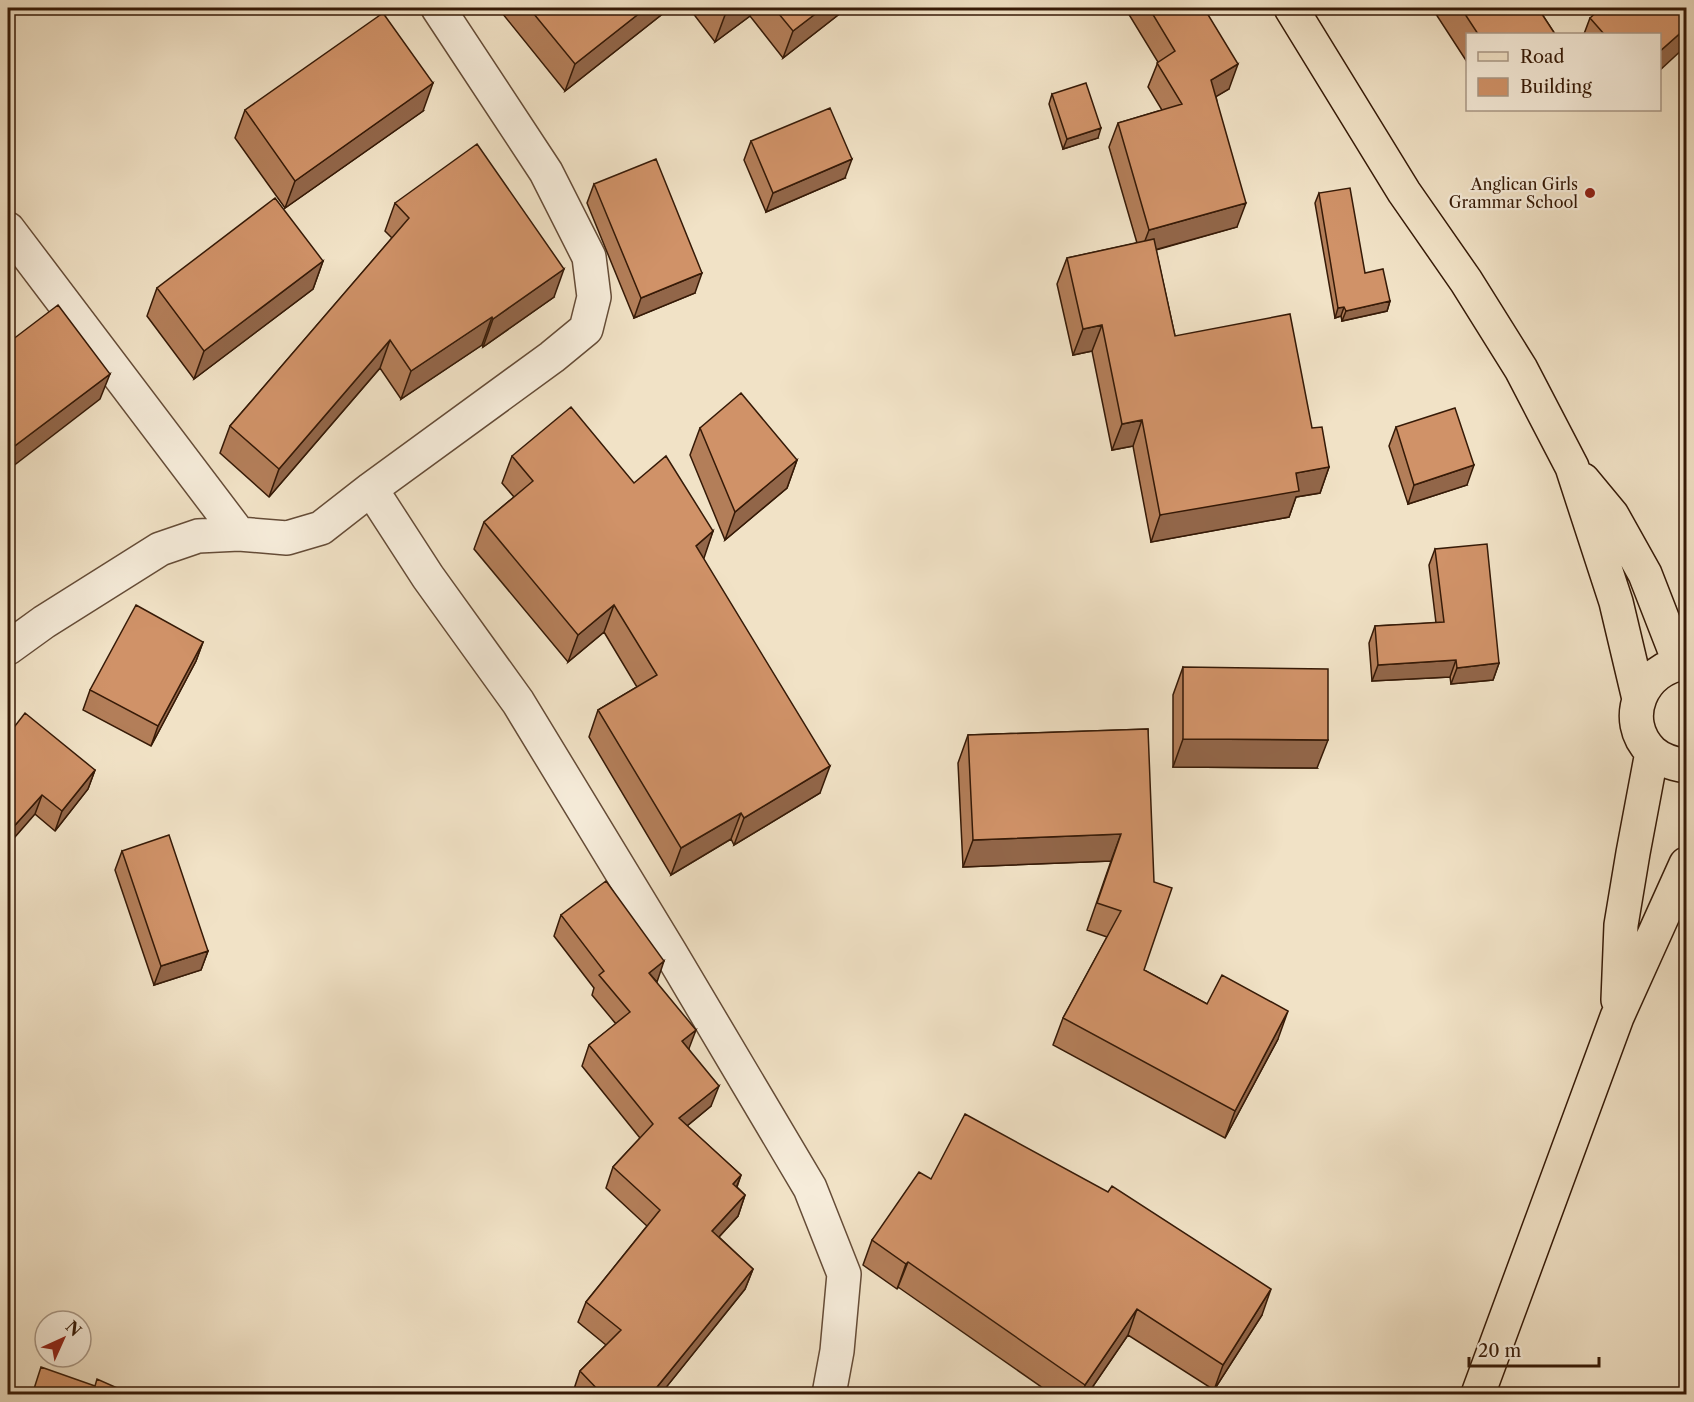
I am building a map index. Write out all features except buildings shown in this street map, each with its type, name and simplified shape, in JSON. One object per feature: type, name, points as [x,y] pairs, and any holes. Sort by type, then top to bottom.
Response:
[{"type":"main road","points":[[1291,8],[1404,192],[1466,281],[1521,369],[1572,467],[1616,602],[1639,699]]},
{"type":"main road","points":[[1572,467],[1612,515],[1640,564],[1683,664],[1662,670],[1647,682],[1639,699],[1636,718],[1642,737],[1652,752],[1669,763],[1686,766]]},
{"type":"main road","points":[[1617,1017],[1621,925],[1652,752]]},
{"type":"main road","points":[[1478,1395],[1617,1017],[1686,864]]},
{"type":"street","points":[[8,648],[44,622],[160,549],[198,536],[238,534],[287,538],[321,528],[552,357],[586,329],[594,297],[589,257],[546,172],[438,8]]},
{"type":"street","points":[[8,229],[238,534]]},
{"type":"street","points":[[371,489],[428,577],[518,702],[810,1188],[844,1274],[837,1351],[829,1395]]},
{"type":"place","name":"Anglican Girls Grammar School","points":[[1590,193]]}]
